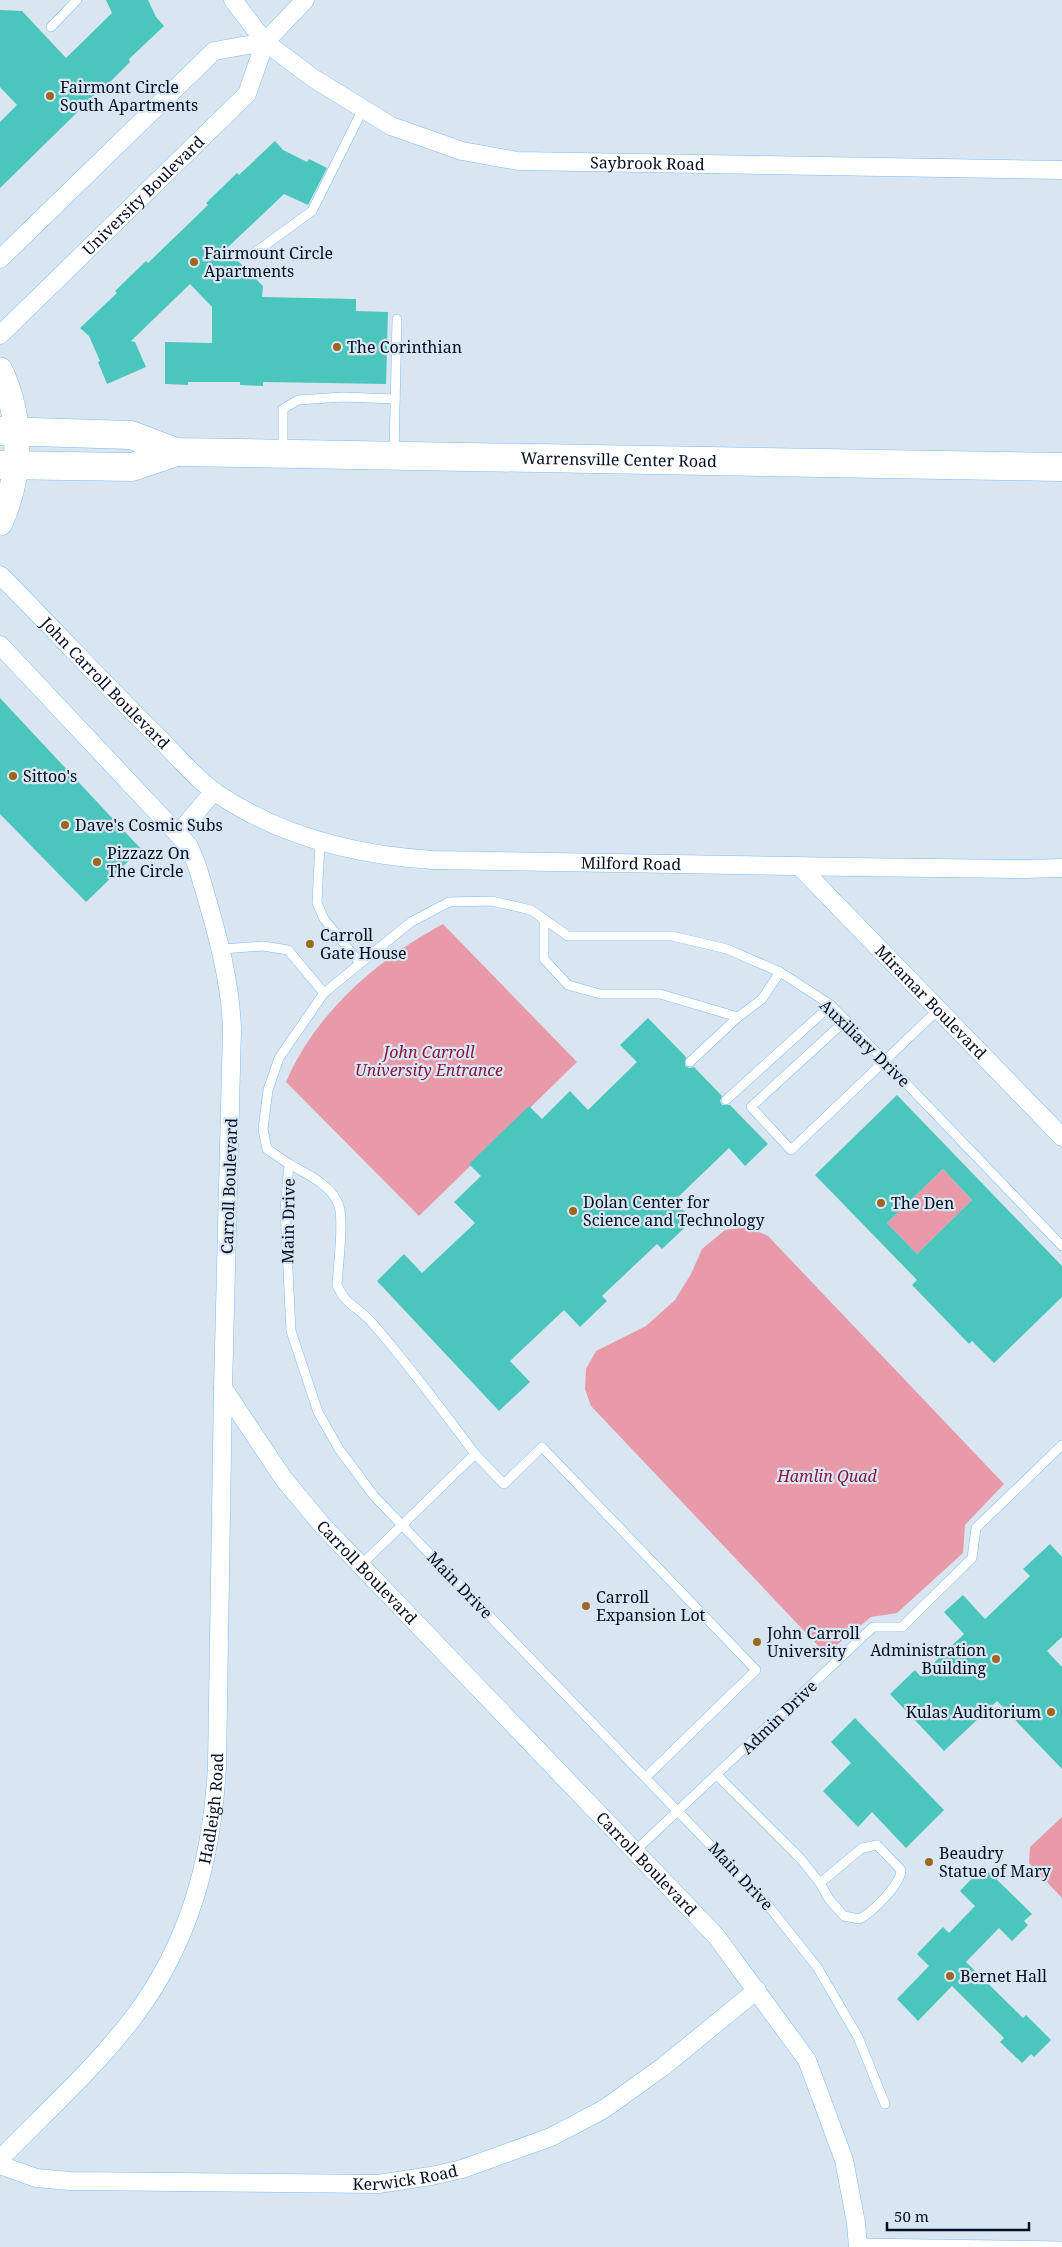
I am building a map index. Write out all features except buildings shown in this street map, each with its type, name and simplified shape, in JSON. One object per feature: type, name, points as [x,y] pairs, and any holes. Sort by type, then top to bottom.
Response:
[{"type":"main road","points":[[0,370],[13,405],[8,432],[8,465],[13,489],[0,524]]},
{"type":"main road","name":"Warrensville Center Road","points":[[8,432],[131,435],[176,452],[1062,467]]},
{"type":"main road","name":"Warrensville Center Road","points":[[8,465],[132,467],[176,452]]},
{"type":"street","name":"Saybrook Road","points":[[234,0],[265,42],[313,78],[391,126],[462,151],[518,160],[1062,170]]},
{"type":"street","name":"University Boulevard","points":[[0,336],[247,94],[265,42],[305,0]]},
{"type":"street","points":[[0,259],[214,51],[265,42]]},
{"type":"street","name":"John Carroll Boulevard","points":[[0,575],[126,705],[214,791]]},
{"type":"street","points":[[0,645],[178,834],[214,791]]},
{"type":"street","name":"Milford Road","points":[[214,791],[271,823],[320,842],[365,854],[424,859],[800,866],[1062,868]]},
{"type":"street","name":"Carroll Boulevard","points":[[178,834],[192,853],[222,949],[228,984],[232,1028],[224,1388],[282,1478],[322,1525],[716,1936],[757,1990],[808,2060],[844,2160],[856,2223],[858,2245]]},
{"type":"street","name":"Miramar Boulevard","points":[[800,866],[1062,1137]]},
{"type":"street","name":"Hadleigh Road","points":[[0,2159],[96,2061],[134,2017],[163,1972],[176,1946],[198,1890],[213,1822],[217,1766],[224,1388]]},
{"type":"street","name":"Kerwick Road","points":[[0,2165],[36,2178],[70,2181],[378,2184],[431,2176],[490,2160],[532,2144],[567,2129],[604,2109],[664,2066],[757,1990]]},
{"type":"lane","points":[[51,27],[77,0]]},
{"type":"lane","points":[[257,251],[312,211],[363,109]]},
{"type":"lane","points":[[394,456],[397,319]]},
{"type":"lane","points":[[283,454],[284,409],[298,400],[343,397],[395,400]]},
{"type":"lane","points":[[320,842],[317,903],[324,918],[360,963]]},
{"type":"lane","name":"Auxiliary Drive","points":[[324,993],[410,922],[449,902],[492,901],[531,910],[568,936],[672,936],[728,949],[780,972],[831,1005],[1062,1246]]},
{"type":"lane","points":[[544,920],[544,959],[568,985],[600,994],[660,994],[738,1017]]},
{"type":"lane","points":[[222,949],[263,946],[288,950],[324,993]]},
{"type":"lane","points":[[690,1062],[738,1017],[762,998],[780,972]]},
{"type":"lane","name":"Main Drive","points":[[324,993],[279,1058],[268,1090],[263,1129],[267,1149],[289,1164],[285,1209],[291,1331],[318,1412],[339,1450],[374,1496],[767,1904],[817,1967],[858,2037],[885,2104]]},
{"type":"lane","points":[[726,1100],[831,1005]]},
{"type":"lane","points":[[846,1020],[751,1106],[790,1150],[939,1009]]},
{"type":"lane","points":[[289,1164],[315,1178],[330,1191],[339,1206],[337,1285],[342,1297],[371,1321],[475,1454],[504,1484],[542,1447],[756,1670],[646,1777]]},
{"type":"lane","name":"Admin Drive","points":[[635,1851],[873,1627],[902,1627],[972,1558],[976,1528],[1062,1445]]},
{"type":"lane","points":[[360,1566],[475,1454]]},
{"type":"lane","points":[[717,1775],[800,1858],[820,1883],[829,1899],[844,1916],[859,1919],[866,1916],[897,1883],[901,1870],[878,1845],[870,1845],[862,1848],[820,1883]]},
{"type":"lane","points":[[858,2245],[1062,2246]]},
{"type":"green space","name":"John Carroll University Entrance","points":[[443,924],[577,1062],[419,1216],[286,1082],[314,1033],[351,990],[395,954]]},
{"type":"green space","points":[[943,1169],[972,1200],[917,1254],[887,1223]]},
{"type":"green space","name":"Hamlin Quad","points":[[748,1227],[768,1236],[1004,1484],[965,1525],[963,1553],[897,1613],[871,1617],[826,1654],[591,1406],[585,1389],[586,1369],[596,1351],[646,1326],[675,1300],[691,1274],[702,1249],[725,1230]]},
{"type":"green space","points":[[1062,1817],[1062,1898],[1029,1863],[1030,1847]]},
{"type":"place","name":"Fairmont Circle South Apartments","points":[[50,96]]},
{"type":"place","name":"Fairmount Circle Apartments","points":[[194,262]]},
{"type":"place","name":"The Corinthian","points":[[337,347]]},
{"type":"place","name":"Sittoo's","points":[[13,776]]},
{"type":"place","name":"Dave's Cosmic Subs","points":[[65,825]]},
{"type":"place","name":"Pizzazz On The Circle","points":[[97,862]]},
{"type":"place","name":"Carroll Gate House","points":[[310,944]]},
{"type":"place","name":"The Den","points":[[881,1203]]},
{"type":"place","name":"Dolan Center for Science and Technology","points":[[573,1211]]},
{"type":"place","name":"Carroll Expansion Lot","points":[[586,1606]]},
{"type":"place","name":"John Carroll University","points":[[757,1642]]},
{"type":"place","name":"Administration Building","points":[[996,1659]]},
{"type":"place","name":"Kulas Auditorium","points":[[1051,1712]]},
{"type":"place","name":"Beaudry Statue of Mary","points":[[929,1862]]},
{"type":"place","name":"Bernet Hall","points":[[950,1976]]}]
